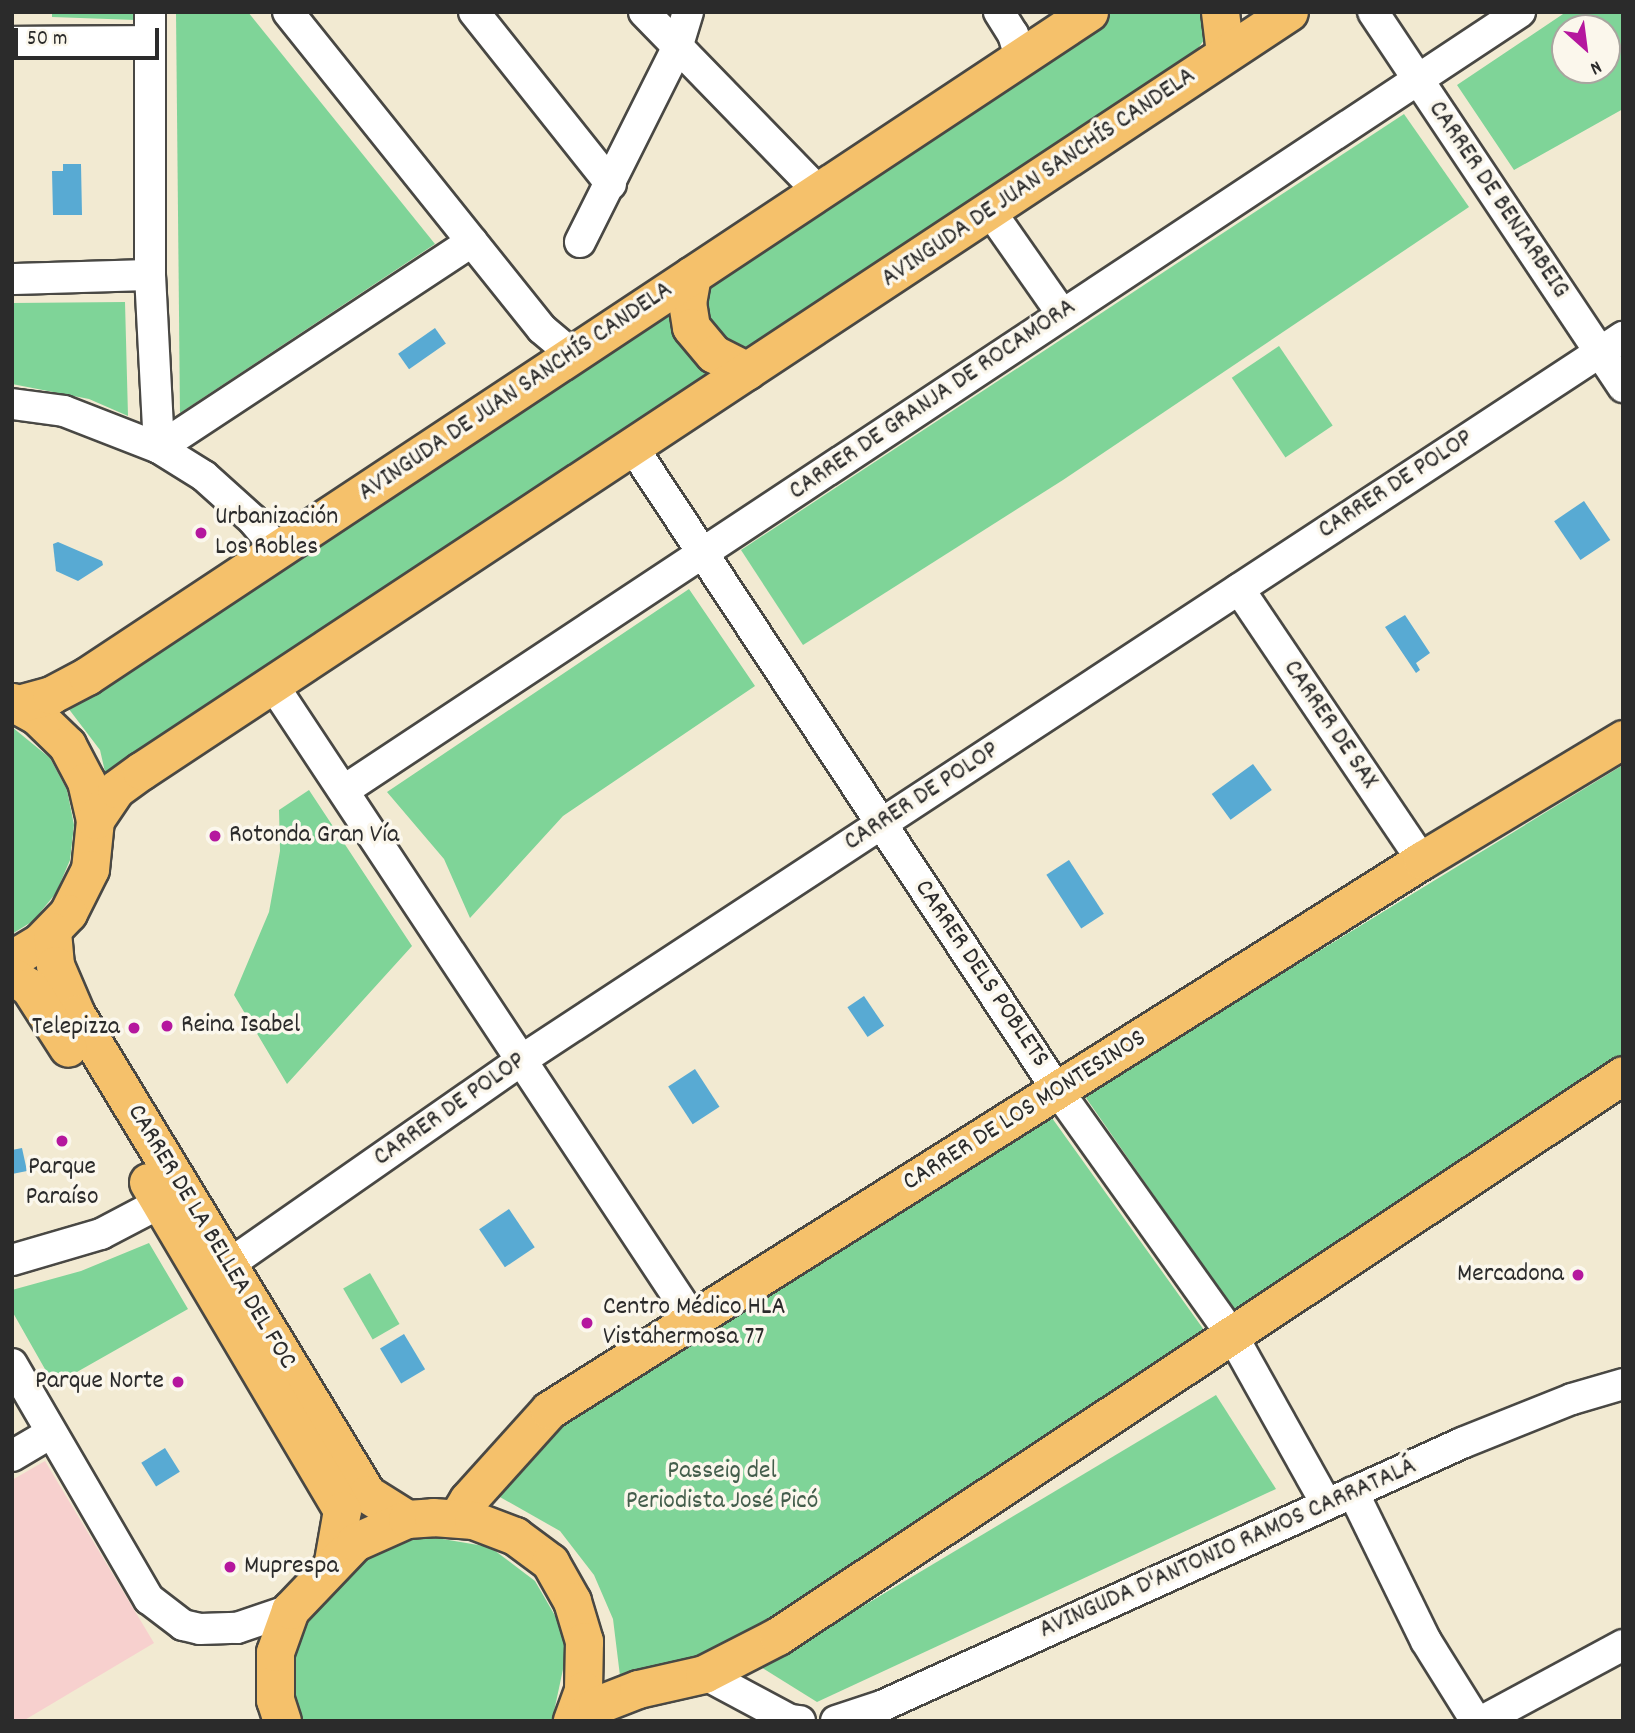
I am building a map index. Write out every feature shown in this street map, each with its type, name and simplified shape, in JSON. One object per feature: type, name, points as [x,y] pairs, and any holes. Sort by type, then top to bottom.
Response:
[{"type":"main road","name":"AVINGUDA DE JUAN SANCHÍS CANDELA","points":[[15,703],[51,695],[87,677],[1089,12]]},
{"type":"main road","name":"AVINGUDA DE JUAN SANCHÍS CANDELA","points":[[1220,12],[1225,53]]},
{"type":"main road","name":"AVINGUDA DE JUAN SANCHÍS CANDELA","points":[[95,820],[116,789],[1289,12]]},
{"type":"main road","name":"AVINGUDA DE JUAN SANCHÍS CANDELA","points":[[692,275],[687,302],[691,327],[714,354],[747,371]]},
{"type":"main road","points":[[12,959],[52,932],[85,880],[95,820],[86,781],[67,745],[15,703]]},
{"type":"main road","name":"CARRER DE LOS MONTESINOS","points":[[457,1518],[550,1410],[1422,860],[1623,739]]},
{"type":"main road","name":"CARRER DE LA BELLEA DEL FOC","points":[[52,932],[55,965],[76,1014],[367,1494],[407,1519]]},
{"type":"main road","name":"CARRER DE LA BELLEA DEL FOC","points":[[12,976],[29,987],[45,1008],[342,1510],[333,1561]]},
{"type":"main road","points":[[573,1721],[597,1705],[638,1689],[704,1674],[778,1636],[1623,1075]]},
{"type":"main road","points":[[274,1714],[275,1652],[290,1610],[333,1561],[355,1542],[407,1519],[457,1518],[515,1536],[550,1563],[572,1601],[584,1641],[583,1690],[573,1721]]},
{"type":"street","points":[[288,12],[542,329],[573,355]]},
{"type":"street","points":[[474,12],[611,184]]},
{"type":"street","points":[[644,12],[818,191]]},
{"type":"street","points":[[580,242],[677,48],[688,12]]},
{"type":"street","points":[[999,12],[1013,34],[1020,57]]},
{"type":"street","name":"CARRER DE BENIARBEIG","points":[[1373,12],[1419,80],[1611,345],[1623,387]]},
{"type":"street","name":"CARRER DE GRANJA DE ROCAMORA","points":[[346,789],[1520,12]]},
{"type":"street","points":[[12,42],[150,27],[150,275],[159,448]]},
{"type":"street","points":[[990,211],[1062,314]]},
{"type":"street","points":[[159,448],[472,242]]},
{"type":"street","points":[[12,279],[150,275]]},
{"type":"street","name":"CARRER DE POLOP","points":[[228,1265],[523,1059],[1611,345]]},
{"type":"street","points":[[12,404],[64,411],[159,448],[204,476],[253,520],[278,550]]},
{"type":"street","name":"CARRER DELS POBLETS","points":[[632,446],[1058,1090],[1232,1335],[1340,1497],[1426,1641],[1479,1721]]},
{"type":"street","name":"CARRER DE SAX","points":[[1239,589],[1422,860]]},
{"type":"street","points":[[273,684],[346,789],[692,1318]]},
{"type":"street","points":[[12,1260],[101,1234],[160,1203]]},
{"type":"street","points":[[12,1364],[149,1599],[183,1625],[237,1628],[290,1610]]},
{"type":"street","name":"AVINGUDA D'ANTONIO RAMOS CARRATALÁ","points":[[836,1721],[884,1705],[1340,1497],[1572,1399],[1623,1384]]},
{"type":"street","points":[[12,1456],[51,1433]]},
{"type":"street","points":[[1479,1721],[1623,1645]]},
{"type":"street","points":[[704,1674],[790,1720],[800,1721]]},
{"type":"shaded area","points":[[45,1461],[154,1643],[23,1721],[12,1721],[12,1480]]},
{"type":"green space","points":[[52,12],[136,12],[136,20],[52,17]]},
{"type":"green space","points":[[176,12],[248,12],[435,244],[180,413]]},
{"type":"green space","points":[[1110,12],[1202,12],[1204,40],[1191,58],[757,348],[730,346],[711,334],[703,294],[713,276]]},
{"type":"green space","points":[[1623,12],[1623,109],[1514,170],[1457,85],[1551,22],[1551,84],[1621,84],[1621,14],[1563,14]]},
{"type":"green space","points":[[1404,114],[1469,207],[1063,480],[803,645],[741,550]]},
{"type":"green space","points":[[125,302],[128,416],[89,399],[12,384],[12,303]]},
{"type":"green space","points":[[673,303],[715,372],[106,776],[100,750],[65,704]]},
{"type":"green space","points":[[1279,346],[1333,426],[1285,457],[1232,378]]},
{"type":"green space","points":[[689,589],[755,686],[563,816],[470,918],[444,859],[387,792]]},
{"type":"green space","points":[[12,727],[50,758],[67,790],[74,825],[70,860],[56,893],[33,921],[12,934]]},
{"type":"green space","points":[[1623,765],[1623,1060],[1238,1316],[1084,1095]]},
{"type":"green space","points":[[309,790],[412,946],[287,1084],[234,995],[269,912],[280,851],[279,810]]},
{"type":"green space","name":"Passeig del Periodista José Picó","points":[[1052,1118],[1204,1330],[1164,1367],[783,1620],[705,1657],[620,1676],[613,1619],[594,1575],[560,1531],[491,1492],[564,1412]]},
{"type":"green space","points":[[149,1243],[188,1309],[54,1385],[12,1311],[12,1290],[81,1271]]},
{"type":"green space","points":[[370,1273],[400,1324],[373,1340],[343,1288]]},
{"type":"green space","points":[[1216,1395],[1276,1489],[817,1702],[761,1667]]},
{"type":"green space","points":[[425,1536],[490,1547],[535,1581],[561,1626],[566,1655],[552,1721],[300,1721],[292,1699],[293,1651],[317,1601],[379,1551]]},
{"type":"water","points":[[63,164],[81,164],[82,215],[53,215],[52,171],[63,171]]},
{"type":"water","points":[[435,328],[446,344],[409,369],[398,354]]},
{"type":"water","points":[[1584,501],[1610,540],[1580,560],[1554,521]]},
{"type":"water","points":[[58,542],[102,561],[103,565],[78,581],[56,571],[53,544]]},
{"type":"water","points":[[1405,615],[1430,653],[1416,663],[1420,670],[1416,673],[1385,627]]},
{"type":"water","points":[[1253,764],[1272,790],[1231,820],[1212,794]]},
{"type":"water","points":[[1069,860],[1104,914],[1081,928],[1046,875]]},
{"type":"water","points":[[864,996],[884,1026],[868,1037],[847,1007]]},
{"type":"water","points":[[695,1069],[720,1107],[693,1124],[668,1086]]},
{"type":"water","points":[[22,1148],[27,1171],[12,1174],[12,1150]]},
{"type":"water","points":[[509,1209],[535,1247],[505,1267],[479,1229]]},
{"type":"water","points":[[404,1334],[425,1369],[401,1384],[380,1348]]},
{"type":"water","points":[[165,1448],[180,1472],[156,1487],[141,1463]]},
{"type":"place","name":"Urbanización Los Robles","points":[[201,533]]},
{"type":"place","name":"Rotonda Gran Vía","points":[[215,836]]},
{"type":"place","name":"Reina Isabel","points":[[167,1026]]},
{"type":"place","name":"Telepizza","points":[[134,1028]]},
{"type":"place","name":"Parque Paraíso","points":[[62,1141]]},
{"type":"place","name":"Mercadona","points":[[1578,1275]]},
{"type":"place","name":"Centro Médico HLA Vistahermosa 77","points":[[587,1323]]},
{"type":"place","name":"Parque Norte","points":[[178,1382]]},
{"type":"place","name":"Muprespa","points":[[230,1567]]}]
